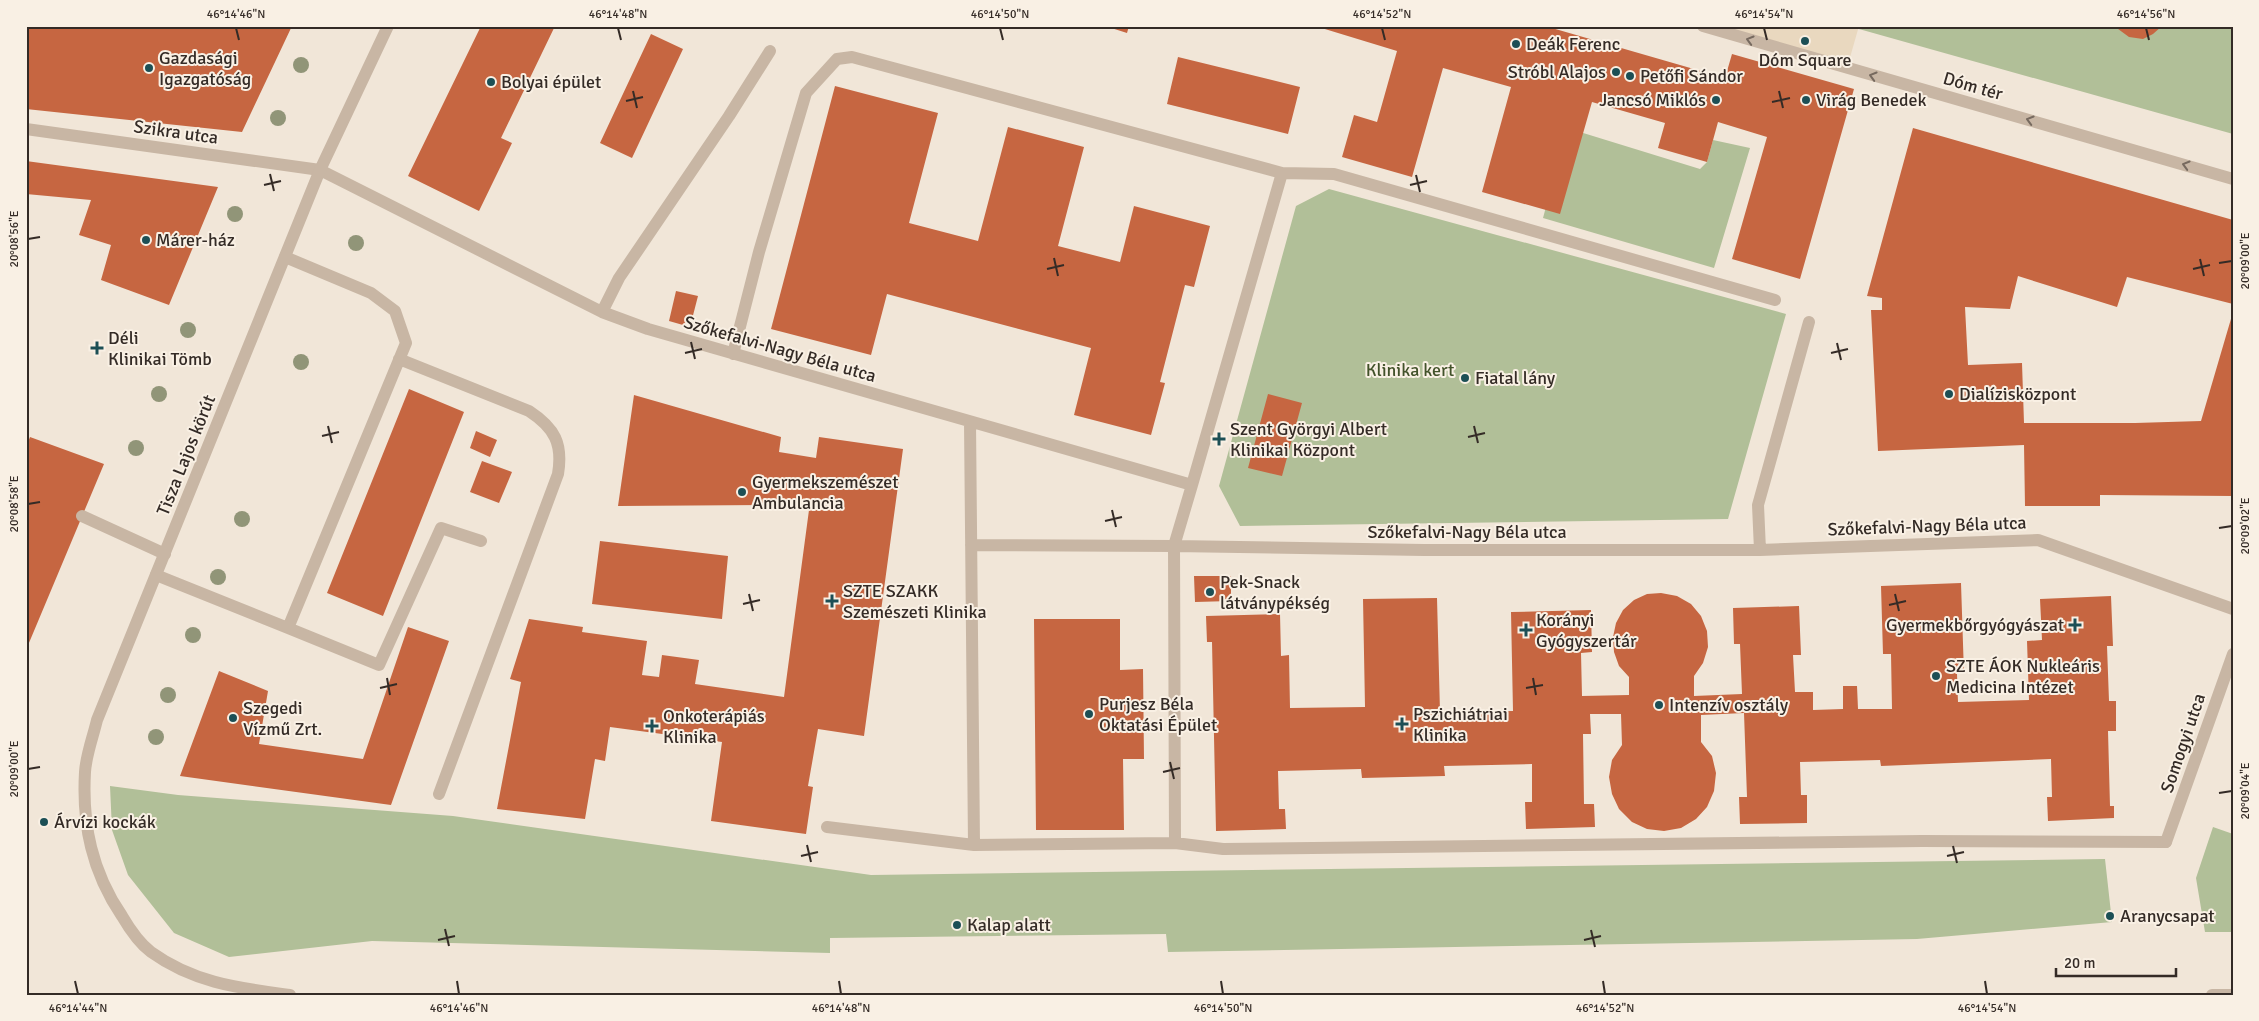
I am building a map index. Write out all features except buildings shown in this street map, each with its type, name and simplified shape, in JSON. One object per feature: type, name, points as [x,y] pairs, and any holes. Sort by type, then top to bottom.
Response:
[{"type":"street","name":"Tisza Lajos körút","points":[[290,995],[228,986],[182,970],[149,951],[128,926],[112,902],[95,865],[86,824],[85,770],[97,720],[320,170],[388,26]]},
{"type":"street","name":"Dóm tér","points":[[1703,26],[2233,178]]},
{"type":"street","points":[[602,312],[619,278],[729,116],[770,51]]},
{"type":"street","points":[[733,354],[759,252],[806,94],[837,59],[852,57],[1282,173],[1334,174],[1775,300]]},
{"type":"street","name":"Szikra utca","points":[[26,129],[320,170]]},
{"type":"street","name":"Szőkefalvi-Nagy Béla utca","points":[[320,170],[602,312],[648,330],[1192,485]]},
{"type":"street","points":[[827,827],[974,845],[1175,843],[1174,546],[1282,173]]},
{"type":"street","points":[[285,257],[371,293],[396,311],[406,343],[288,628]]},
{"type":"street","points":[[1760,550],[1758,505],[1809,322]]},
{"type":"street","points":[[400,359],[529,411],[541,419],[551,430],[558,443],[561,458],[558,474],[439,794]]},
{"type":"street","points":[[970,422],[974,845]]},
{"type":"street","points":[[82,516],[165,554]]},
{"type":"street","points":[[156,575],[380,665],[440,528],[481,541]]},
{"type":"street","name":"Szőkefalvi-Nagy Béla utca","points":[[971,546],[1174,546],[1424,550],[1760,550],[2038,540],[2233,609]]},
{"type":"street","name":"Somogyi utca","points":[[1175,843],[1232,849],[1922,841],[2166,842],[2233,654]]},
{"type":"street","points":[[2212,995],[2233,994]]},
{"type":"green space","points":[[1859,26],[2233,26],[2233,134],[1859,29]]},
{"type":"green space","points":[[1567,128],[1700,169],[1707,162],[1713,140],[1750,148],[1714,268],[1543,218]]},
{"type":"green space","name":"Klinika kert","points":[[1329,189],[1786,314],[1728,519],[1240,526],[1219,486],[1296,206]]},
{"type":"green space","points":[[110,786],[178,795],[453,816],[871,875],[2105,859],[2112,922],[1917,939],[1168,952],[1166,934],[830,938],[830,953],[372,941],[229,957],[174,933],[128,875],[112,830]]},
{"type":"green space","points":[[2213,827],[2233,834],[2233,932],[2205,932],[2196,878]]},
{"type":"shaded area","name":"Dóm Square","points":[[1703,26],[1859,26],[1847,68]]},
{"type":"place","name":"Dóm Square","points":[[1805,41]]},
{"type":"place","name":"Deák Ferenc","points":[[1516,44]]},
{"type":"place","name":"Gazdasági Igazgatóság","points":[[149,68]]},
{"type":"place","name":"Stróbl Alajos","points":[[1616,72]]},
{"type":"place","name":"Petőfi Sándor","points":[[1630,76]]},
{"type":"place","name":"Bolyai épület","points":[[491,82]]},
{"type":"place","name":"Jancsó Miklós","points":[[1716,100]]},
{"type":"place","name":"Virág Benedek","points":[[1806,100]]},
{"type":"place","name":"Márer-ház","points":[[146,240]]},
{"type":"place","name":"Déli Klinikai Tömb","points":[[97,348]]},
{"type":"place","name":"Fiatal lány","points":[[1465,378]]},
{"type":"place","name":"Dialízisközpont","points":[[1949,394]]},
{"type":"place","name":"Szent Györgyi Albert Klinikai Központ","points":[[1219,439]]},
{"type":"place","name":"Gyermekszemészet Ambulancia","points":[[742,492]]},
{"type":"place","name":"Pek-Snack látványpékség","points":[[1210,592]]},
{"type":"place","name":"SZTE SZAKK Szemészeti Klinika","points":[[832,601]]},
{"type":"place","name":"Gyermekbőrgyógyászat","points":[[2075,625]]},
{"type":"place","name":"Korányi Gyógyszertár","points":[[1526,630]]},
{"type":"place","name":"SZTE ÁOK Nukleáris Medicina Intézet","points":[[1936,676]]},
{"type":"place","name":"Intenzív osztály","points":[[1659,705]]},
{"type":"place","name":"Purjesz Béla Oktatási Épület","points":[[1089,714]]},
{"type":"place","name":"Szegedi Vízmű Zrt.","points":[[233,718]]},
{"type":"place","name":"Pszichiátriai Klinika","points":[[1402,724]]},
{"type":"place","name":"Onkoterápiás Klinika","points":[[652,726]]},
{"type":"place","name":"Árvízi kockák","points":[[44,822]]},
{"type":"place","name":"Aranycsapat","points":[[2110,916]]},
{"type":"place","name":"Kalap alatt","points":[[957,925]]}]
